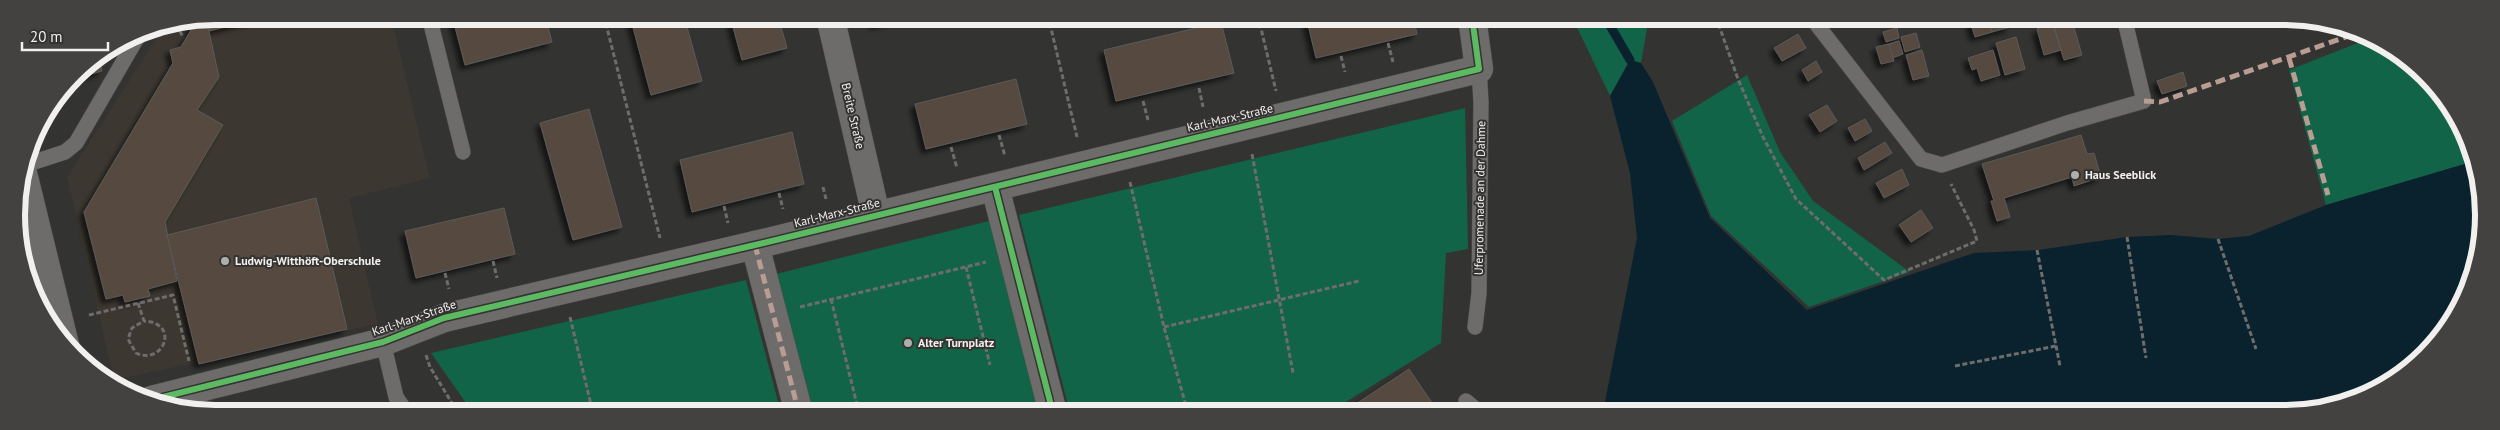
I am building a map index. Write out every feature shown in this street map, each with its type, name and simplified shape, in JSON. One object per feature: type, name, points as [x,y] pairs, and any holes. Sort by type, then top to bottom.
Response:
[{"type":"street","name":"Breite Straße","points":[[832,25],[876,215]]},
{"type":"street","points":[[1473,25],[1479,69]]},
{"type":"street","name":"Karl-Marx-Straße","points":[[161,397],[383,342],[418,330],[444,318],[876,215],[1001,175],[1083,164],[1282,118],[1479,69]]},
{"type":"street","points":[[1001,175],[1013,255],[1051,405]]},
{"type":"street","points":[[27,187],[60,326]]},
{"type":"street","points":[[755,245],[797,405]]},
{"type":"lane","points":[[431,25],[462,152]]},
{"type":"lane","points":[[1817,25],[1921,159],[1942,165],[2144,101],[2126,25]]},
{"type":"lane","points":[[32,163],[65,152],[76,143],[135,43]]},
{"type":"lane","name":"Uferpromenade an der Dahme","points":[[1475,327],[1479,293],[1482,102],[1479,69]]},
{"type":"lane","points":[[383,342],[396,397],[402,405]]},
{"type":"lane","points":[[1466,401],[1471,405]]},
{"type":"path","points":[[606,25],[665,266]]},
{"type":"path","points":[[1050,25],[1083,164]]},
{"type":"path","points":[[1260,25],[1282,118]]},
{"type":"path","points":[[1719,25],[1738,79],[1762,137],[1796,199],[1884,280],[1977,241],[1974,230],[1942,165]]},
{"type":"path","points":[[179,29],[183,38]]},
{"type":"path","points":[[1388,43],[1394,70]]},
{"type":"path","points":[[1341,56],[1347,81]]},
{"type":"path","points":[[1199,88],[1205,115]]},
{"type":"path","points":[[1143,101],[1150,129]]},
{"type":"path","points":[[999,135],[1001,175]]},
{"type":"path","points":[[951,147],[959,175]]},
{"type":"path","points":[[1253,160],[1281,300],[1293,372]]},
{"type":"path","points":[[1131,188],[1164,326],[1186,405]]},
{"type":"path","points":[[779,193],[785,217]]},
{"type":"path","points":[[724,206],[730,230]]},
{"type":"path","points":[[2127,237],[2146,358]]},
{"type":"path","points":[[2218,239],[2256,349]]},
{"type":"path","points":[[2038,250],[2060,366]]},
{"type":"path","points":[[773,313],[1013,255]]},
{"type":"path","points":[[966,266],[990,365]]},
{"type":"path","points":[[1164,326],[1359,281]]},
{"type":"path","points":[[564,290],[591,405]]},
{"type":"path","points":[[89,315],[173,295],[190,365]]},
{"type":"path","points":[[831,299],[857,405]]},
{"type":"path","points":[[138,303],[144,321]]},
{"type":"path","points":[[144,321],[155,322],[165,334],[165,341],[159,351],[147,355],[136,353],[128,339],[132,328],[144,321]]},
{"type":"path","points":[[418,330],[430,367],[453,405]]},
{"type":"path","points":[[1954,366],[2056,346]]},
{"type":"shaded area","name":"Ludwig-Witthöft-Oberschule","points":[[203,25],[393,25],[430,178],[349,198],[378,324],[118,379],[113,376],[67,177],[160,33]]},
{"type":"green space","points":[[1576,25],[1648,25],[1641,63],[1630,60],[1610,96]]},
{"type":"green space","points":[[2362,41],[2380,50],[2401,64],[2436,99],[2450,120],[2461,142],[2468,163],[2326,205],[2289,70]]},
{"type":"green space","points":[[1747,75],[1780,152],[1813,201],[1910,272],[1809,307],[1711,216],[1672,121]]},
{"type":"green space","points":[[1465,108],[1468,249],[1446,253],[1441,343],[1341,405],[1068,405],[1019,215]]},
{"type":"green space","name":"Alter Turnplatz","points":[[993,220],[1040,405],[807,405],[776,274]]},
{"type":"green space","points":[[746,280],[779,405],[467,405],[431,353]]},
{"type":"water","points":[[1630,60],[1641,63],[1653,82],[1710,218],[1807,310],[1974,253],[2038,250],[2127,237],[2171,235],[2218,239],[2249,236],[2326,205],[2468,163],[2475,203],[2475,227],[2469,264],[2461,288],[2443,321],[2428,340],[2401,366],[2380,380],[2358,391],[2334,399],[2310,403],[2297,405],[1601,405],[1605,402],[1637,238],[1630,173],[1610,96]]},
{"type":"building","points":[[208,25],[233,25],[209,31]]},
{"type":"building","points":[[208,25],[219,77],[197,110],[223,125],[165,222],[177,281],[148,289],[150,296],[125,302],[123,295],[106,299],[84,212],[173,63],[170,50],[181,47],[191,30],[191,27]]},
{"type":"building","points":[[455,25],[547,25],[552,42],[465,65]]},
{"type":"building","points":[[632,25],[686,25],[702,81],[651,95]]},
{"type":"building","points":[[732,25],[781,25],[787,48],[742,60]]},
{"type":"building","points":[[1208,25],[1222,25],[1234,73],[1116,101],[1104,50]]},
{"type":"building","points":[[1308,25],[1415,25],[1417,34],[1316,58]]},
{"type":"building","points":[[1971,25],[1990,25],[1992,32],[1975,37]]},
{"type":"building","points":[[1990,25],[2009,25],[2010,27],[1992,32]]},
{"type":"building","points":[[2053,25],[2061,50],[2044,55],[2037,29]]},
{"type":"building","points":[[2054,25],[2073,25],[2082,55],[2064,60]]},
{"type":"building","points":[[1897,28],[1899,38],[1886,42],[1883,32]]},
{"type":"building","points":[[1916,33],[1920,47],[1905,52],[1901,37]]},
{"type":"building","points":[[1798,34],[1806,48],[1782,61],[1774,48]]},
{"type":"building","points":[[2016,37],[2025,69],[2005,75],[1996,43]]},
{"type":"building","points":[[1899,41],[1903,54],[1892,58],[1889,44]]},
{"type":"building","points":[[1889,44],[1894,61],[1881,64],[1876,47]]},
{"type":"building","points":[[1922,50],[1929,76],[1913,80],[1906,55]]},
{"type":"building","points":[[1993,50],[2000,75],[1981,81],[1977,68],[1972,70],[1968,58]]},
{"type":"building","points":[[1816,61],[1822,72],[1808,81],[1802,70]]},
{"type":"building","points":[[100,63],[102,71],[87,75]]},
{"type":"building","points":[[2183,72],[2187,86],[2162,94],[2157,81]]},
{"type":"building","points":[[1016,79],[1027,124],[926,149],[915,104]]},
{"type":"building","points":[[1827,105],[1837,121],[1820,132],[1809,115]]},
{"type":"building","points":[[589,109],[622,227],[573,240],[540,123]]},
{"type":"building","points":[[1865,119],[1872,131],[1855,141],[1848,128]]},
{"type":"building","points":[[792,132],[804,184],[692,212],[680,160]]},
{"type":"building","points":[[2081,135],[2087,154],[2094,153],[2101,177],[2074,186],[2072,177],[2004,198],[2010,217],[1997,221],[1991,201],[1994,201],[1982,164]]},
{"type":"building","points":[[1885,142],[1892,153],[1864,170],[1858,158]]},
{"type":"building","points":[[1902,169],[1909,185],[1884,198],[1876,183]]},
{"type":"building","points":[[316,198],[347,329],[199,364],[167,235]]},
{"type":"building","points":[[504,208],[515,254],[416,278],[405,231]]},
{"type":"building","points":[[1921,210],[1933,228],[1911,242],[1899,225]]},
{"type":"building","points":[[1409,369],[1434,405],[1354,405]]},
{"type":"waterway","points":[[1610,25],[1630,60]]},
{"type":"marked path","points":[[2144,101],[2160,102],[2349,36]]},
{"type":"marked path","points":[[2289,58],[2328,195]]},
{"type":"marked path","points":[[755,245],[797,405]]},
{"type":"cycle path","points":[[161,397],[383,342],[444,318],[755,245],[1479,69],[1473,25]]},
{"type":"cycle path","points":[[995,187],[1051,405]]},
{"type":"place","name":"Haus Seeblick","points":[[2075,175]]},
{"type":"place","name":"Ludwig-Witthöft-Oberschule","points":[[225,261]]},
{"type":"place","name":"Alter Turnplatz","points":[[908,343]]}]
